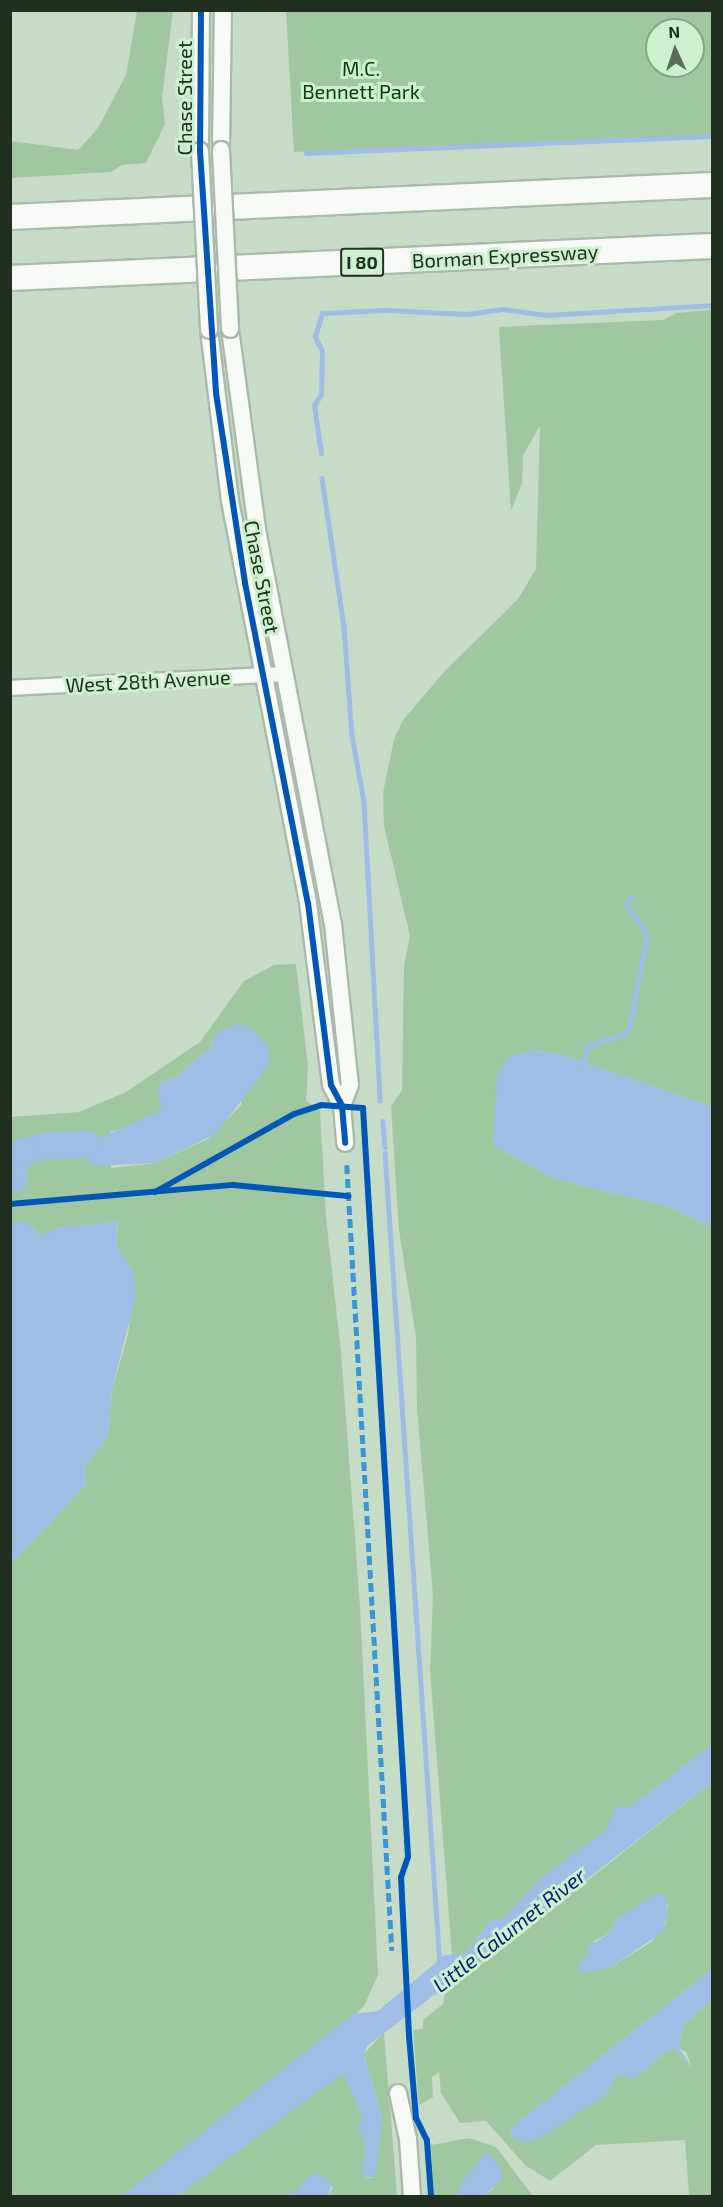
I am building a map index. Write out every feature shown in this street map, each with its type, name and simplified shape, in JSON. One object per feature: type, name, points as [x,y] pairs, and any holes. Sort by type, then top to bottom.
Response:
[{"type":"highway","points":[[10,216],[712,185]]},
{"type":"highway","name":"Borman Expressway","points":[[10,278],[712,246]]},
{"type":"street","name":"Chase Street","points":[[201,10],[200,151],[209,330],[229,489],[311,922],[331,1085],[342,1106],[345,1143]]},
{"type":"street","name":"Chase Street","points":[[223,10],[221,150],[230,329],[249,486],[337,953],[351,1084],[342,1106]]},
{"type":"street","name":"West 28th Avenue","points":[[10,688],[285,674]]},
{"type":"street","points":[[398,2093],[408,2139],[412,2196]]},
{"type":"green space","points":[[137,11],[173,11],[162,97],[165,124],[146,163],[122,165],[111,172],[11,178],[11,141],[78,150],[98,128],[126,75]]},
{"type":"green space","name":"M.C. Bennett Park","points":[[286,11],[712,11],[712,136],[294,152]]},
{"type":"green space","points":[[712,310],[712,1107],[560,1054],[532,1050],[493,1145],[552,1178],[671,1207],[702,1224],[712,1223],[712,1745],[630,1807],[617,1807],[607,1830],[542,1878],[502,1920],[491,1920],[466,1953],[452,1955],[430,1671],[433,1595],[417,1409],[416,1337],[399,1230],[391,1106],[402,1091],[404,966],[410,936],[384,826],[383,793],[394,739],[403,720],[445,671],[518,599],[536,569],[540,426],[523,455],[522,483],[511,511],[499,327],[664,320],[676,313]]},
{"type":"green space","points":[[296,964],[308,1066],[306,1101],[320,1111],[326,1217],[341,1352],[360,1606],[378,1975],[364,2006],[348,2022],[122,2196],[11,2196],[11,1564],[86,1485],[84,1468],[108,1436],[112,1389],[128,1335],[134,1273],[116,1246],[118,1222],[57,1228],[43,1237],[34,1228],[11,1223],[11,1179],[22,1178],[21,1159],[11,1156],[10,1117],[79,1112],[126,1092],[200,1042],[244,981],[274,965]],"holes":[[[211,1040],[242,1104],[208,1139],[155,1163],[111,1168],[110,1132],[142,1123],[163,1110],[161,1083],[176,1077],[212,1046]]]},
{"type":"green space","points":[[712,1782],[712,1969],[512,2127],[511,2136],[606,2095],[615,2078],[622,2074],[634,2079],[673,2048],[692,2068],[686,2052],[679,2048],[681,2033],[686,2022],[712,2000],[712,2196],[689,2196],[685,2140],[596,2145],[550,2181],[525,2165],[486,2121],[460,2123],[441,2093],[439,2072],[432,2077],[433,2097],[419,2105],[413,2030],[423,2029],[423,2020],[443,2004],[445,1993]],"holes":[[[668,1904],[666,1924],[651,1942],[611,1967],[581,1972],[594,1941],[610,1933],[618,1918],[636,1908]]]},
{"type":"green space","points":[[384,2032],[397,2196],[329,2196],[333,2187],[307,2178],[297,2192],[280,2196],[178,2196],[343,2072],[363,2117],[366,2160],[362,2177],[372,2178],[382,2119],[364,2054]]},
{"type":"green space","points":[[469,2138],[496,2147],[532,2195],[484,2196],[494,2188],[474,2171],[463,2181],[456,2196],[434,2196],[431,2145]]},
{"type":"water","points":[[238,1024],[256,1032],[269,1050],[269,1064],[216,1134],[155,1163],[91,1166],[87,1144],[162,1110],[158,1093],[161,1083],[176,1077],[211,1047],[216,1033]]},
{"type":"water","points":[[532,1050],[560,1054],[712,1107],[712,1223],[702,1224],[671,1207],[552,1178],[493,1145],[497,1075],[508,1057]]},
{"type":"water","points":[[25,1221],[43,1236],[57,1228],[118,1222],[116,1246],[134,1273],[135,1299],[112,1389],[108,1436],[84,1468],[86,1485],[11,1564],[10,1223]]},
{"type":"water","points":[[712,1745],[712,1782],[459,1979],[455,1988],[434,1995],[367,2046],[364,2055],[382,2119],[375,2177],[362,2177],[365,2142],[358,2129],[363,2117],[343,2073],[178,2196],[122,2196],[353,2014],[378,2011],[445,1955],[466,1953],[491,1920],[502,1920],[541,1878],[606,1830],[617,1807],[630,1807]]},
{"type":"water","points":[[665,1894],[668,1912],[663,1932],[611,1967],[581,1973],[578,1964],[588,1956],[587,1947],[610,1933],[618,1918],[655,1895]]},
{"type":"water","points":[[712,1969],[712,2000],[686,2022],[681,2033],[679,2048],[693,2069],[673,2048],[634,2079],[622,2074],[615,2078],[606,2095],[542,2137],[526,2143],[511,2136],[512,2127]]},
{"type":"water","points":[[487,2152],[501,2168],[502,2179],[484,2196],[456,2196],[463,2181]]},
{"type":"water","points":[[317,2174],[331,2181],[329,2196],[280,2196],[296,2192],[307,2178]]},
{"type":"waterway","points":[[306,153],[712,136]]},
{"type":"waterway","points":[[321,454],[314,405],[321,395],[322,351],[315,337],[322,313],[385,310],[467,314],[503,309],[546,315],[712,305]]},
{"type":"waterway","points":[[322,478],[344,627],[352,735],[364,802],[380,1101]]},
{"type":"waterway","points":[[582,1066],[588,1046],[624,1034],[629,1028],[646,942],[646,932],[626,905],[631,897]]},
{"type":"waterway","points":[[383,1121],[385,1147]]},
{"type":"waterway","name":"Little Calumet River","points":[[13,1179],[13,1165],[24,1151],[46,1145],[87,1144]]},
{"type":"waterway","points":[[385,1153],[440,1965]]},
{"type":"marked path","points":[[347,1165],[392,1951]]},
{"type":"cycle path","points":[[201,10],[200,151],[216,393],[245,583],[308,903],[331,1085],[342,1106],[345,1143]]},
{"type":"cycle path","points":[[155,1192],[294,1114],[321,1105],[363,1108],[408,1857],[401,1877],[409,2036],[416,2118],[427,2141],[431,2196]]},
{"type":"cycle path","points":[[10,1204],[233,1185],[348,1196]]}]
